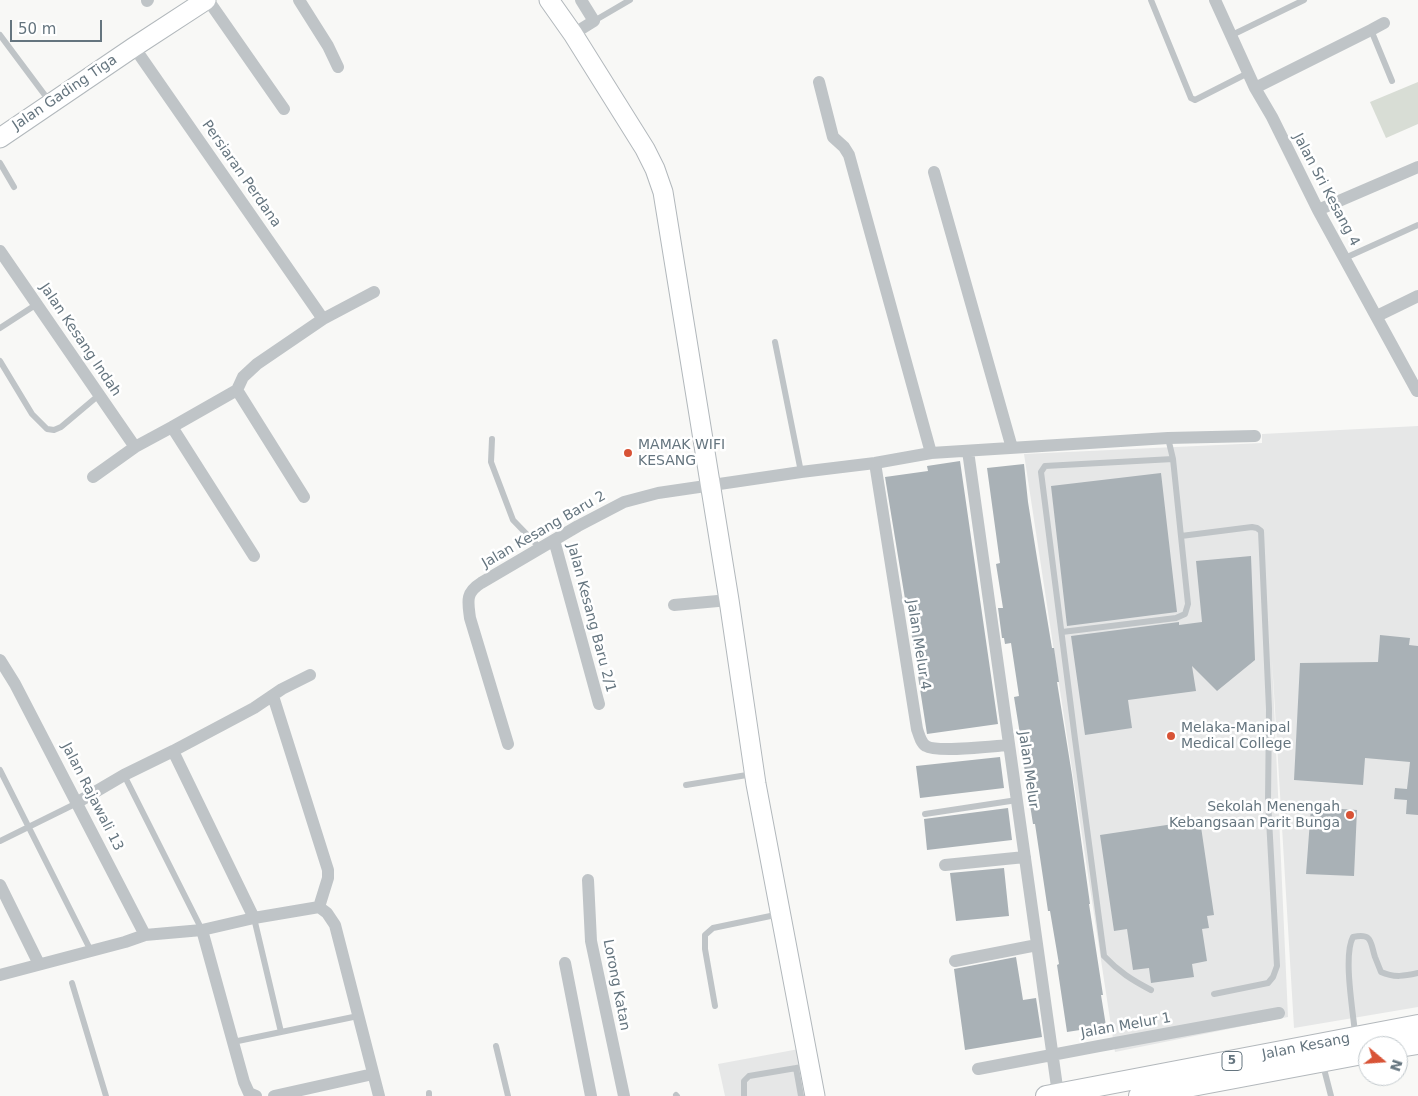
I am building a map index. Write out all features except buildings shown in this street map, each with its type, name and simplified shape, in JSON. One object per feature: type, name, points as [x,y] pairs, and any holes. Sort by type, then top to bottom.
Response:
[{"type":"main road","name":"Jalan Kesang","points":[[1052,1095],[1418,1025]]},
{"type":"main road","name":"Jalan Kesang","points":[[1141,1096],[1185,1092],[1358,1055]]},
{"type":"street","name":"Jalan Gading Tiga","points":[[0,138],[207,0]]},
{"type":"street","points":[[207,0],[284,109]]},
{"type":"street","points":[[299,0],[328,46],[338,67]]},
{"type":"street","points":[[549,0],[573,34],[644,149],[663,192],[755,774],[781,913],[803,1067],[815,1096]]},
{"type":"street","points":[[573,34],[594,21],[581,0]]},
{"type":"street","name":"Jalan Sri Kesang 4","points":[[1215,0],[1255,88],[1272,117],[1318,210],[1417,391]]},
{"type":"street","points":[[1255,88],[1384,23]]},
{"type":"street","name":"Persiaran Perdana","points":[[134,47],[323,319]]},
{"type":"street","points":[[819,82],[832,137],[844,147],[849,155],[931,453]]},
{"type":"street","points":[[1318,210],[1418,168]]},
{"type":"street","points":[[934,172],[1012,448]]},
{"type":"street","name":"Jalan Kesang Indah","points":[[0,251],[135,447]]},
{"type":"street","points":[[93,477],[135,447],[237,390],[243,377],[257,364],[323,319],[374,292]]},
{"type":"street","points":[[1377,316],[1418,296]]},
{"type":"street","points":[[237,390],[304,497]]},
{"type":"street","points":[[172,426],[254,556]]},
{"type":"street","points":[[710,485],[875,463],[931,453],[1168,438],[1255,436]]},
{"type":"street","name":"Jalan Melur","points":[[968,451],[1052,1055],[1052,1095]]},
{"type":"street","name":"Jalan Melur 4","points":[[875,463],[916,729],[921,742],[926,747],[938,749],[1009,745]]},
{"type":"street","name":"Jalan Kesang Baru 2","points":[[508,744],[470,618],[467,599],[473,588],[578,526],[624,502],[658,493],[710,485]]},
{"type":"street","name":"Jalan Kesang Baru 2/1","points":[[554,540],[599,704]]},
{"type":"street","points":[[674,605],[729,600]]},
{"type":"street","name":"Jalan Rajawali 13","points":[[0,660],[5,677],[78,802],[145,934]]},
{"type":"street","points":[[78,802],[124,775],[254,708],[310,675]]},
{"type":"street","points":[[273,696],[328,870],[328,878],[319,907]]},
{"type":"street","points":[[173,751],[254,918]]},
{"type":"street","points":[[945,865],[1025,857]]},
{"type":"street","name":"Lorong Katan","points":[[588,880],[592,941],[624,1096]]},
{"type":"street","points":[[2,893],[39,964]]},
{"type":"street","points":[[0,975],[124,942],[145,934],[202,930],[254,918],[319,907],[327,913],[335,925],[379,1096]]},
{"type":"street","points":[[202,930],[244,1082],[249,1093],[256,1096]]},
{"type":"street","points":[[954,961],[1037,945]]},
{"type":"street","points":[[565,963],[591,1096]]},
{"type":"street","name":"Jalan Melur 1","points":[[978,1069],[1279,1013]]},
{"type":"street","points":[[274,1096],[373,1074]]},
{"type":"lane","points":[[594,21],[630,0]]},
{"type":"lane","points":[[1151,0],[1191,98],[1196,100],[1248,73]]},
{"type":"lane","points":[[1232,35],[1304,0]]},
{"type":"lane","points":[[1371,30],[1392,81]]},
{"type":"lane","points":[[0,35],[51,103]]},
{"type":"lane","points":[[0,163],[14,187]]},
{"type":"lane","points":[[1345,258],[1418,224]]},
{"type":"lane","points":[[0,328],[37,304]]},
{"type":"lane","points":[[775,342],[800,472]]},
{"type":"lane","points":[[0,361],[32,414],[47,429],[54,430],[61,427],[99,395]]},
{"type":"lane","points":[[1062,632],[1176,618],[1185,614],[1188,604],[1173,459],[1168,438]]},
{"type":"lane","points":[[492,439],[491,462],[513,520],[540,548]]},
{"type":"lane","points":[[1151,990],[1129,978],[1104,956],[1041,472],[1044,466],[1173,459]]},
{"type":"lane","points":[[1181,536],[1252,527],[1261,531],[1269,708],[1268,801],[1276,966],[1273,977],[1268,983],[1214,994]]},
{"type":"lane","points":[[0,770],[91,951]]},
{"type":"lane","points":[[686,786],[755,774]]},
{"type":"lane","points":[[124,775],[202,930]]},
{"type":"lane","points":[[925,814],[1017,800]]},
{"type":"lane","points":[[0,841],[78,802]]},
{"type":"lane","points":[[715,1006],[705,950],[705,935],[713,928],[781,913]]},
{"type":"lane","points":[[254,918],[281,1032]]},
{"type":"lane","points":[[1355,1037],[1348,959],[1350,943],[1353,937],[1367,936],[1371,940],[1381,972],[1389,976],[1398,977],[1418,973]]},
{"type":"lane","points":[[72,983],[106,1096]]},
{"type":"lane","points":[[233,1042],[358,1016]]},
{"type":"lane","points":[[496,1046],[508,1096]]},
{"type":"lane","points":[[1322,1061],[1331,1096]]},
{"type":"lane","points":[[744,1096],[744,1081],[749,1076],[803,1067],[801,1096]]},
{"type":"shaded area","points":[[1418,82],[1418,124],[1386,138],[1370,102]]},
{"type":"shaded area","points":[[1418,426],[1418,1007],[1294,1028],[1272,660],[1288,1017],[1115,1052],[1024,454],[1262,443],[1262,434]]},
{"type":"shaded area","points":[[799,1049],[807,1096],[725,1096],[718,1064]]},
{"type":"place","name":"MAMAK WIFI KESANG","points":[[628,453]]},
{"type":"place","name":"Melaka-Manipal Medical College","points":[[1171,736]]},
{"type":"place","name":"Sekolah Menengah Kebangsaan Parit Bunga","points":[[1350,815]]}]
